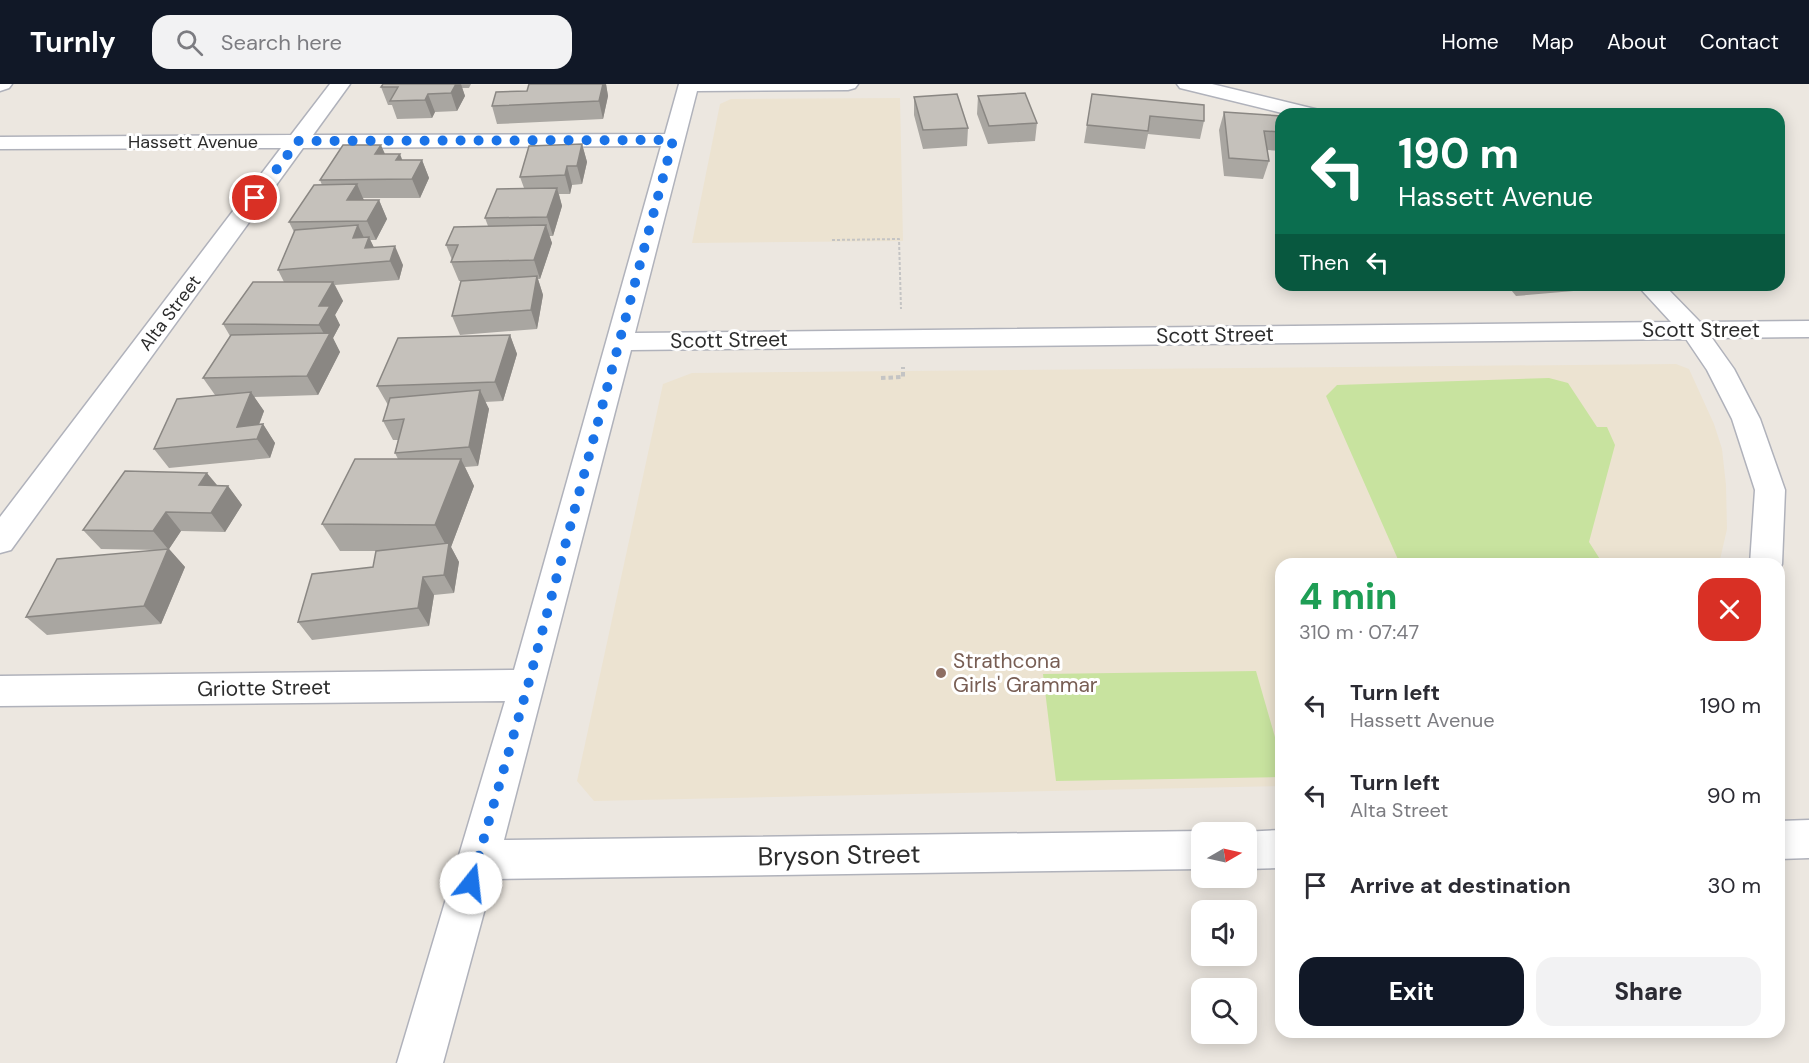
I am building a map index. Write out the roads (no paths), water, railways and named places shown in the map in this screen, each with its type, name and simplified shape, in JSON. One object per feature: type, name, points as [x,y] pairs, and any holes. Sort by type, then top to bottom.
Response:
[{"type":"street","name":"Alta Street","points":[[0,541],[340,84]]},
{"type":"street","points":[[420,1063],[528,685],[689,85],[848,84]]},
{"type":"street","points":[[1187,84],[1289,108]]},
{"type":"street","points":[[1284,89],[1280,94],[1300,108]]},
{"type":"street","name":"Hassett Avenue","points":[[0,143],[673,140]]},
{"type":"street","points":[[1656,291],[1693,330],[1720,369],[1746,419],[1770,490],[1767,558]]},
{"type":"street","name":"Scott Street","points":[[621,342],[1809,329]]},
{"type":"street","name":"Griotte Street","points":[[0,691],[528,685]]},
{"type":"street","points":[[1785,840],[1809,839]]},
{"type":"street","points":[[1257,850],[1275,849]]},
{"type":"street","name":"Bryson Street","points":[[477,860],[1191,850]]},
{"type":"place","name":"Strathcona Girls' Grammar","points":[[941,673]]}]
